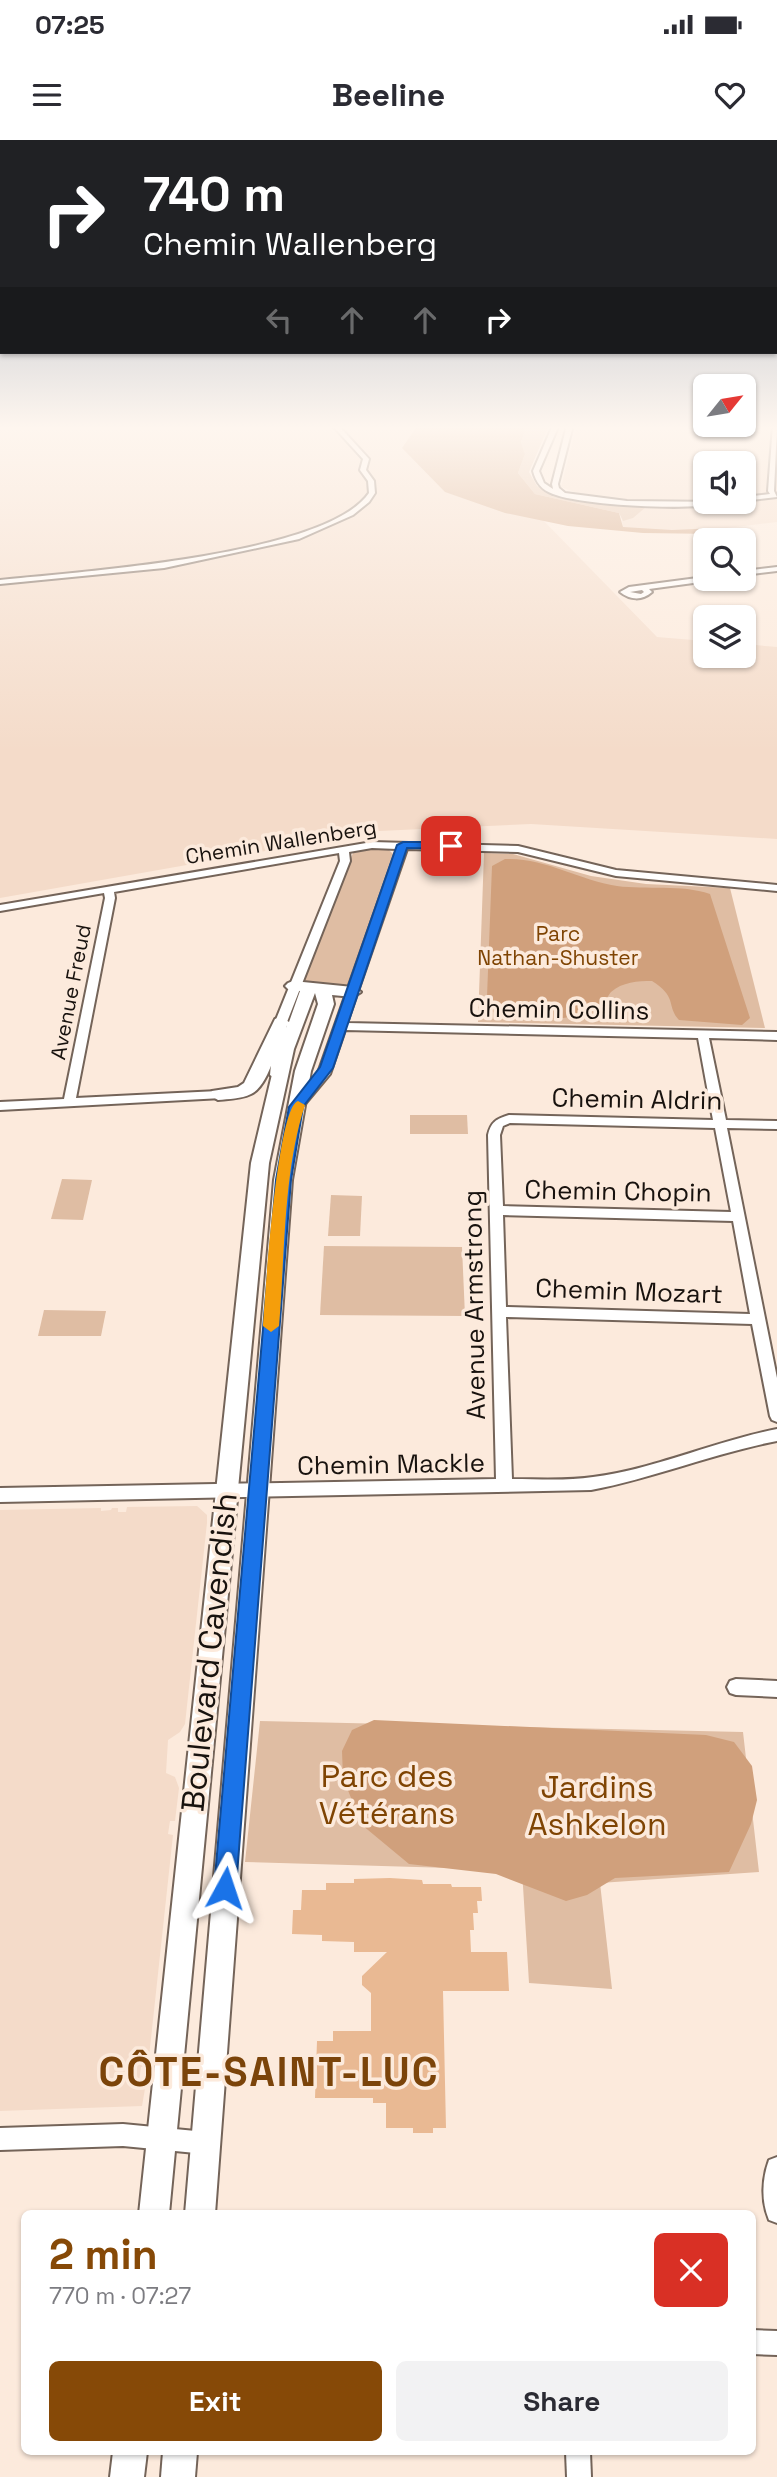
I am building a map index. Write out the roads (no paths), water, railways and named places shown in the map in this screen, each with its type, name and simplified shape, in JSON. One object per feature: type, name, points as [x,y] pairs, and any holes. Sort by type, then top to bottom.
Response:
[{"type":"main road","points":[[309,988],[353,992]]},
{"type":"main road","name":"Boulevard Cavendish","points":[[154,2210],[257,1181],[269,1113],[286,1049],[309,988],[326,1003],[303,1071],[283,1180],[200,2210]]},
{"type":"main road","points":[[218,1095],[242,1091],[252,1084],[274,1032],[281,1022]]},
{"type":"main road","points":[[218,1095],[252,1099],[269,1113]]},
{"type":"main road","points":[[127,2477],[130,2455]]},
{"type":"main road","points":[[178,2477],[180,2455]]},
{"type":"street","points":[[0,582],[163,566],[306,534]]},
{"type":"street","points":[[756,572],[775,571]]},
{"type":"street","points":[[644,587],[693,581]]},
{"type":"street","points":[[296,1107],[324,1074],[403,845]]},
{"type":"street","name":"Chemin Wallenberg","points":[[0,908],[344,848],[403,845],[511,848],[538,852],[616,873],[777,888]]},
{"type":"street","name":"Boulevard Cavendish","points":[[276,1092],[276,1047],[281,1022],[309,988],[345,861],[344,848]]},
{"type":"street","name":"Avenue Freud","points":[[69,1102],[110,898],[108,890]]},
{"type":"street","name":"Chemin Collins","points":[[341,1026],[777,1036]]},
{"type":"street","points":[[703,1035],[777,1416]]},
{"type":"street","points":[[0,1106],[218,1095]]},
{"type":"street","name":"Chemin Aldrin","points":[[497,1124],[509,1119],[777,1125]]},
{"type":"street","name":"Avenue Armstrong","points":[[497,1124],[494,1135],[504,1487]]},
{"type":"street","name":"Chemin Chopin","points":[[497,1210],[737,1217]]},
{"type":"street","name":"Chemin Mozart","points":[[499,1312],[757,1319]]},
{"type":"street","name":"Chemin Mackle","points":[[0,1495],[591,1484],[622,1479],[719,1449],[777,1436]]},
{"type":"street","points":[[736,1687],[777,1689]]},
{"type":"street","points":[[0,2138],[123,2135],[206,2143]]},
{"type":"street","points":[[777,2168],[774,2182],[777,2213]]},
{"type":"street","points":[[756,2342],[777,2343]]},
{"type":"street","points":[[578,2455],[579,2477]]},
{"type":"district","name":"CÔTE-SAINT-LUC","points":[[269,2072]]},
{"type":"park label","name":"Parc Nathan-Shuster","points":[[558,946]]},
{"type":"park label","name":"Parc des Vétérans","points":[[387,1794]]},
{"type":"park label","name":"Jardins Ashkelon","points":[[597,1806]]}]
